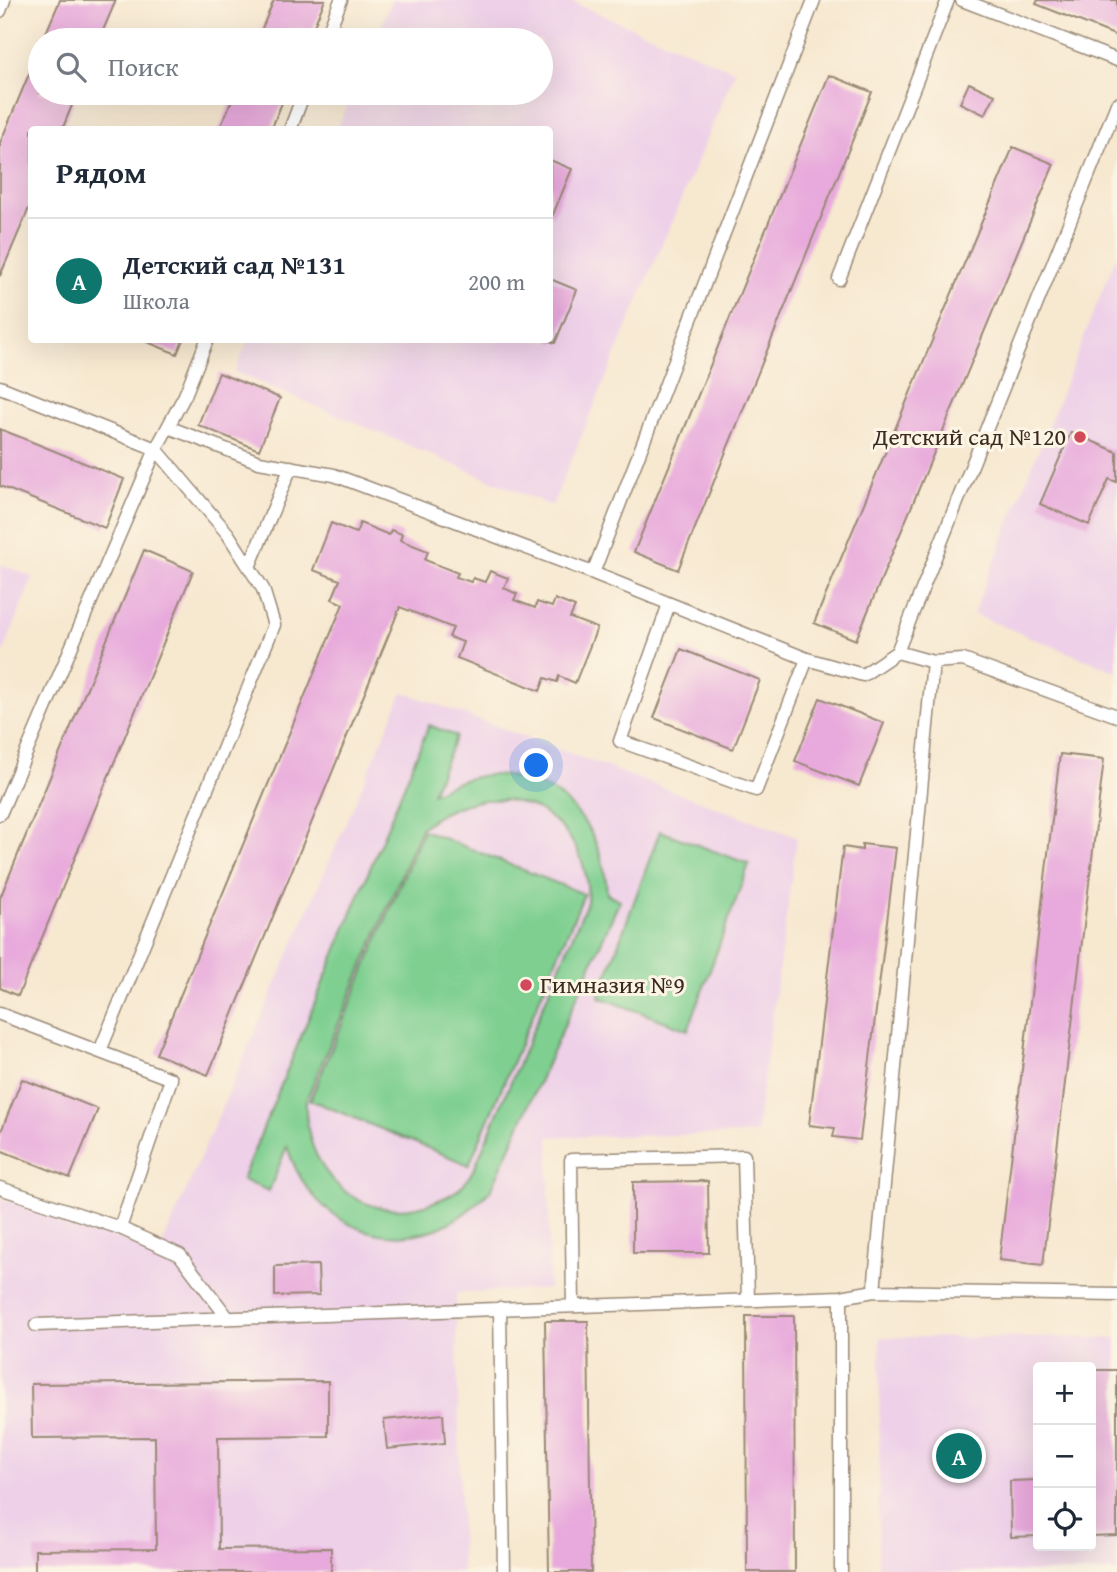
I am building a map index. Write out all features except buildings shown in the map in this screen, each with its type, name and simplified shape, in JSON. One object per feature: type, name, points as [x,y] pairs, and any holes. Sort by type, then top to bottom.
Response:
[{"type":"lane","points":[[0,11],[4,0]]},
{"type":"lane","points":[[330,28],[341,0]]},
{"type":"lane","points":[[593,573],[814,0]]},
{"type":"lane","points":[[839,279],[948,0]]},
{"type":"lane","points":[[967,1],[1117,60]]},
{"type":"lane","points":[[168,426],[259,462],[334,475],[593,573],[807,659],[863,675],[897,652],[1117,104]]},
{"type":"lane","points":[[292,126],[299,105]]},
{"type":"lane","points":[[0,814],[156,449],[185,395],[206,343]]},
{"type":"lane","points":[[0,387],[156,449],[228,534],[263,589],[274,625],[100,1051]]},
{"type":"lane","points":[[249,567],[291,467]]},
{"type":"lane","points":[[669,604],[620,741],[756,790],[807,659]]},
{"type":"lane","points":[[897,652],[933,662],[963,660],[1117,716]]},
{"type":"lane","points":[[874,1291],[933,662]]},
{"type":"lane","points":[[1,1016],[171,1079],[120,1228]]},
{"type":"lane","points":[[573,1306],[571,1160],[744,1156],[748,1300]]},
{"type":"lane","points":[[0,1188],[120,1228],[180,1255],[228,1318]]},
{"type":"lane","points":[[36,1325],[841,1297],[874,1291],[1117,1295]]},
{"type":"lane","points":[[841,1297],[841,1572]]},
{"type":"lane","points":[[500,1308],[504,1572]]},
{"type":"shaded area","points":[[392,0],[567,0],[735,71],[552,506],[235,372],[247,343],[553,343],[553,126],[338,126],[348,105],[553,105],[553,28],[380,28]]},
{"type":"shaded area","name":"Детский сад №120","points":[[1117,259],[1117,672],[973,614]]},
{"type":"shaded area","points":[[0,564],[33,577],[0,661]]},
{"type":"shaded area","name":"Гимназия №9","points":[[403,692],[797,837],[756,1134],[549,1137],[549,1289],[456,1293],[462,1572],[0,1572],[0,1198],[159,1252]]},
{"type":"shaded area","points":[[880,1337],[1117,1338],[1117,1572],[878,1572]]},
{"type":"green space","points":[[429,725],[456,736],[432,793],[469,778],[493,775],[518,778],[540,785],[559,796],[575,810],[588,828],[598,848],[607,894],[620,900],[491,1190],[464,1213],[441,1227],[409,1235],[385,1235],[363,1230],[324,1207],[296,1169],[287,1146],[269,1191],[242,1180]],"holes":[[[484,800],[509,800],[529,806],[558,825],[578,852],[584,868],[587,902],[475,1167],[466,1181],[450,1195],[425,1205],[400,1209],[376,1207],[356,1199],[338,1186],[324,1169],[313,1148],[307,1126],[306,1101],[421,828],[451,810]]]},
{"type":"green space","points":[[423,830],[584,894],[469,1165],[310,1100]]},
{"type":"green space","points":[[660,831],[749,864],[688,1030],[599,997]]},
{"type":"place","name":"Детский сад №120","points":[[1080,437]]},
{"type":"place","name":"Гимназия №9","points":[[526,985]]},
{"type":"place","name":"Детский сад №131","points":[[959,1456]]}]
